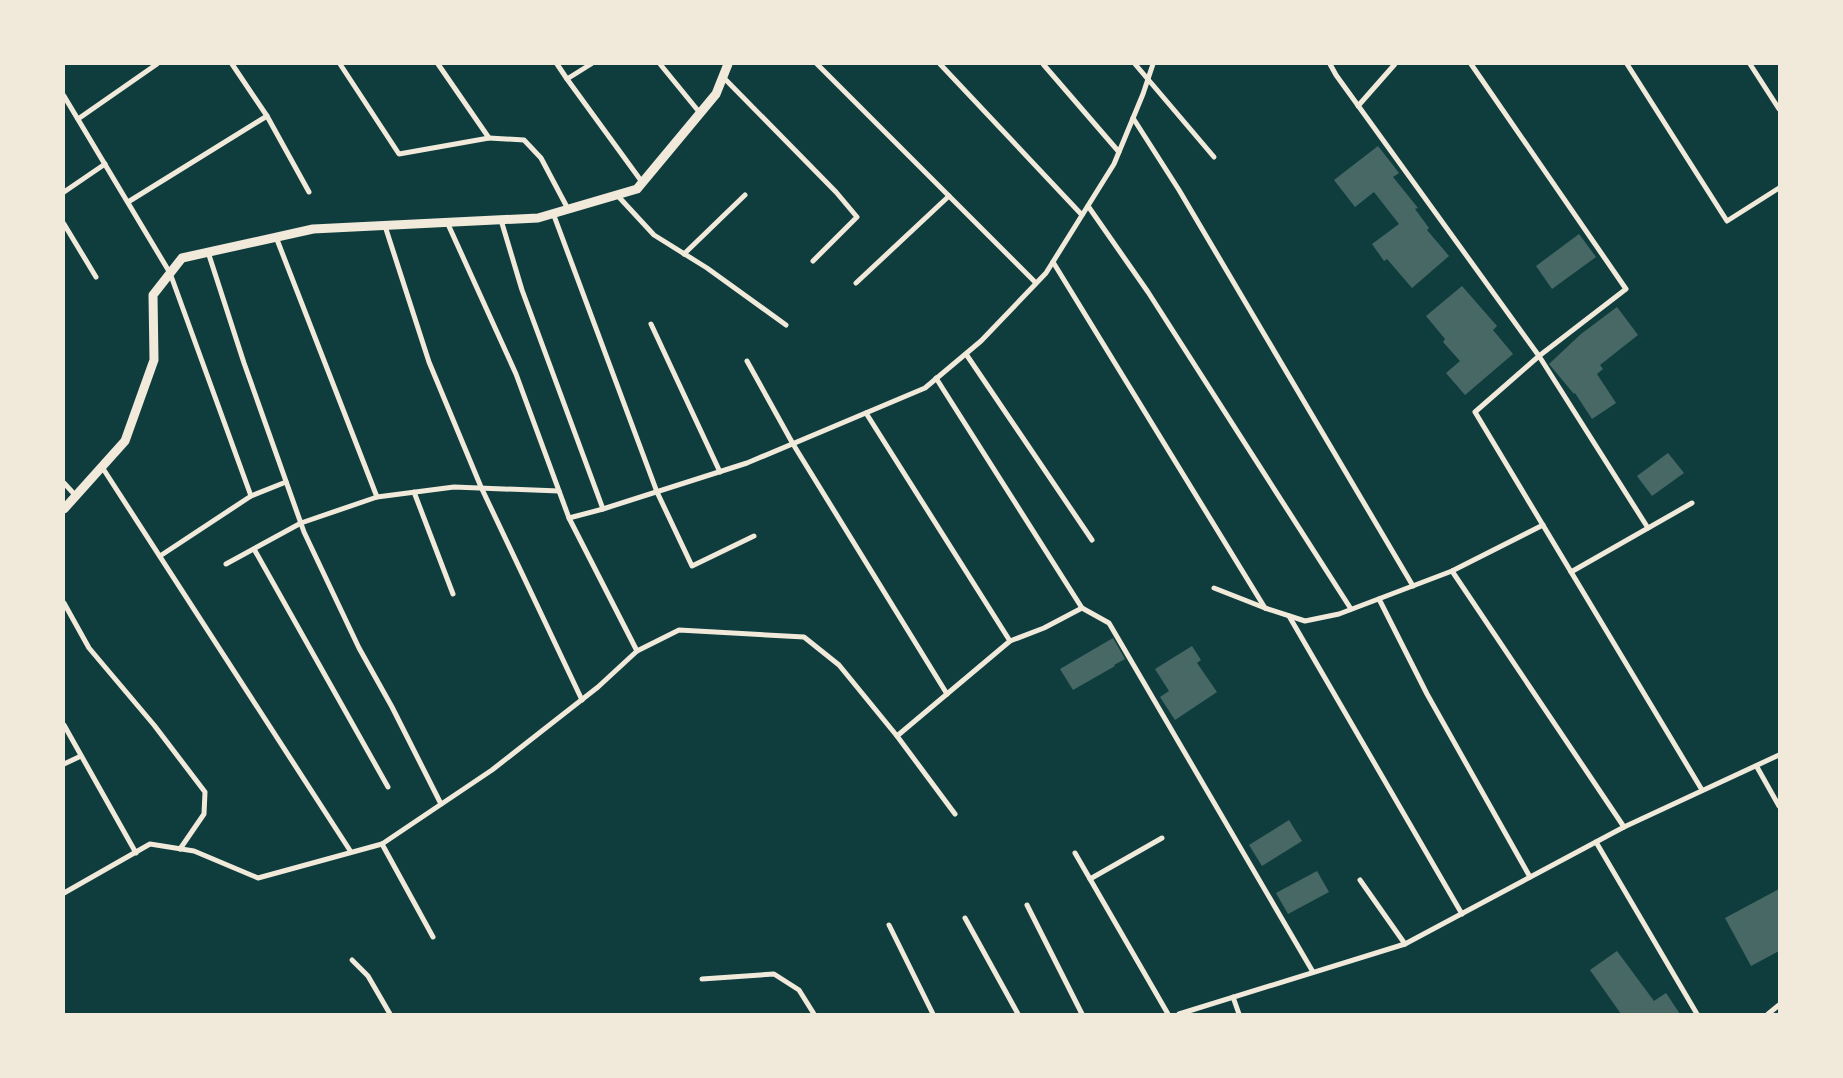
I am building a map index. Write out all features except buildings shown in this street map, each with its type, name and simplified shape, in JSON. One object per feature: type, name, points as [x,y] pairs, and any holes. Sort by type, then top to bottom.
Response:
[{"type":"street","points":[[78,119],[157,64]]},
{"type":"street","points":[[232,64],[267,116],[309,192]]},
{"type":"street","points":[[340,64],[399,154],[489,138],[524,140],[541,158],[568,209]]},
{"type":"street","points":[[438,64],[489,138]]},
{"type":"street","points":[[558,64],[642,182]]},
{"type":"street","points":[[567,79],[591,64]]},
{"type":"street","points":[[660,64],[700,112]]},
{"type":"street","points":[[64,509],[125,441],[154,360],[153,294],[182,258],[313,229],[538,218],[637,189],[716,94],[728,64]]},
{"type":"street","points":[[817,64],[1036,283]]},
{"type":"street","points":[[940,64],[1082,216]]},
{"type":"street","points":[[1044,64],[1119,152]]},
{"type":"street","points":[[1135,64],[1214,157]]},
{"type":"street","points":[[569,518],[747,463],[925,388],[981,341],[1036,283],[1053,262],[1114,164],[1153,64]]},
{"type":"street","points":[[1330,64],[1358,106],[1538,356],[1648,528]]},
{"type":"street","points":[[1358,106],[1394,64]]},
{"type":"street","points":[[1471,64],[1626,289],[1538,356],[1475,412],[1702,790]]},
{"type":"street","points":[[1627,64],[1727,221],[1779,188]]},
{"type":"street","points":[[1750,64],[1779,110]]},
{"type":"street","points":[[722,77],[836,192],[857,216],[813,261]]},
{"type":"street","points":[[64,96],[170,273],[251,496]]},
{"type":"street","points":[[128,202],[267,116]]},
{"type":"street","points":[[1133,118],[1179,190],[1413,586]]},
{"type":"street","points":[[64,192],[105,164]]},
{"type":"street","points":[[616,195],[654,235],[707,268],[786,325]]},
{"type":"street","points":[[684,254],[745,195]]},
{"type":"street","points":[[856,283],[949,196]]},
{"type":"street","points":[[1088,206],[1148,292],[1351,609]]},
{"type":"street","points":[[553,213],[657,492],[692,566],[754,536]]},
{"type":"street","points":[[501,220],[522,290],[603,509]]},
{"type":"street","points":[[447,222],[516,374],[569,518],[637,651]]},
{"type":"street","points":[[64,224],[96,277]]},
{"type":"street","points":[[386,226],[429,362],[481,487],[582,700]]},
{"type":"street","points":[[276,238],[377,497]]},
{"type":"street","points":[[208,252],[244,364],[301,524],[360,648],[441,804]]},
{"type":"street","points":[[1053,262],[1265,608]]},
{"type":"street","points":[[651,324],[720,472]]},
{"type":"street","points":[[966,354],[1092,540]]},
{"type":"street","points":[[747,361],[793,444],[947,694]]},
{"type":"street","points":[[936,378],[1082,608],[1109,623],[1313,972]]},
{"type":"street","points":[[866,413],[1010,641]]},
{"type":"street","points":[[102,466],[351,852]]},
{"type":"street","points":[[160,556],[251,496],[286,482]]},
{"type":"street","points":[[64,483],[76,496]]},
{"type":"street","points":[[226,564],[301,524],[377,497],[454,487],[559,491]]},
{"type":"street","points":[[414,492],[453,594]]},
{"type":"street","points":[[1572,572],[1692,503]]},
{"type":"street","points":[[1214,588],[1305,621],[1339,614],[1452,571],[1544,525]]},
{"type":"street","points":[[254,549],[388,787]]},
{"type":"street","points":[[1452,571],[1624,827]]},
{"type":"street","points":[[1379,599],[1427,694],[1530,877]]},
{"type":"street","points":[[64,603],[89,648],[166,740],[205,792],[204,814],[180,849]]},
{"type":"street","points":[[897,736],[1010,641],[1044,628],[1082,608]]},
{"type":"street","points":[[1290,616],[1462,914]]},
{"type":"street","points":[[64,893],[150,844],[194,851],[258,878],[382,844],[492,770],[598,687],[637,651],[679,630],[804,637],[839,665],[897,736],[955,814]]},
{"type":"street","points":[[64,725],[136,853]]},
{"type":"street","points":[[1179,1014],[1405,944],[1624,827],[1702,790],[1757,767],[1779,755]]},
{"type":"street","points":[[64,764],[81,756]]},
{"type":"street","points":[[1757,767],[1779,806]]},
{"type":"street","points":[[1090,879],[1162,838]]},
{"type":"street","points":[[1596,842],[1697,1014]]},
{"type":"street","points":[[382,844],[433,937]]},
{"type":"street","points":[[1075,853],[1168,1014]]},
{"type":"street","points":[[1360,880],[1405,944]]},
{"type":"street","points":[[1027,905],[1082,1014]]},
{"type":"street","points":[[965,918],[1018,1014]]},
{"type":"street","points":[[888,925],[933,1014]]},
{"type":"street","points":[[352,960],[368,976],[390,1014]]},
{"type":"street","points":[[702,979],[774,974],[799,990],[814,1014]]},
{"type":"street","points":[[1233,997],[1239,1014]]},
{"type":"street","points":[[1768,1014],[1779,1005]]}]
